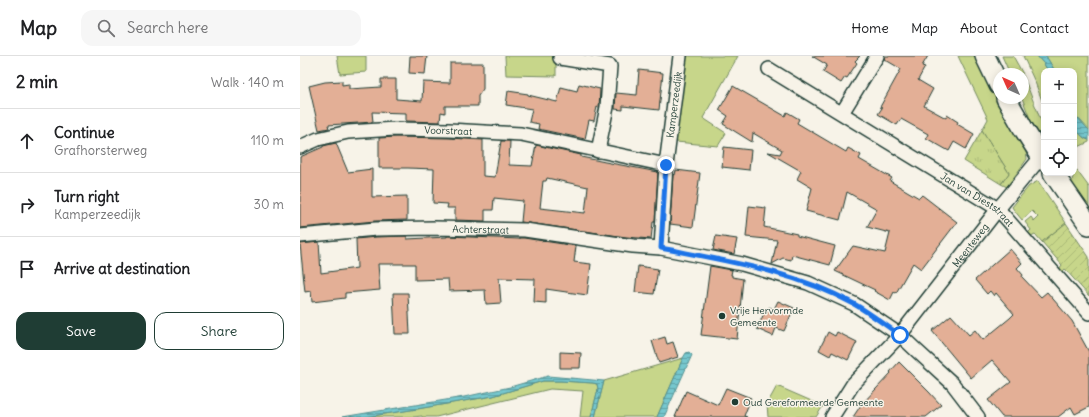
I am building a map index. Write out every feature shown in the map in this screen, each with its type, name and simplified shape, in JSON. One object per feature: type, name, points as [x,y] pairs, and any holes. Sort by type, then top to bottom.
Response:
[{"type":"main road","points":[[985,56],[993,73]]},
{"type":"main road","points":[[1010,104],[1041,156]]},
{"type":"main road","points":[[1055,176],[1089,225]]},
{"type":"street","name":"Kamperzeedijk","points":[[661,248],[666,165],[680,56]]},
{"type":"street","points":[[842,113],[877,56]]},
{"type":"street","points":[[560,58],[610,66],[607,107],[598,151]]},
{"type":"street","name":"Jan van Dieststraat","points":[[769,69],[998,209],[1089,314]]},
{"type":"street","name":"Voorstraat","points":[[300,147],[318,139],[348,132],[395,129],[441,130],[521,134],[666,165]]},
{"type":"street","name":"Meenteweg","points":[[832,417],[853,384],[900,335],[998,209],[1041,161]]},
{"type":"street","name":"Achterstraat","points":[[300,236],[376,229],[435,228],[525,230],[633,246],[661,248],[742,264],[808,283],[854,304],[900,335],[952,383],[978,417]]},
{"type":"green space","points":[[337,56],[366,56],[366,72],[340,74]]},
{"type":"green space","points":[[505,56],[556,56],[556,76],[506,75]]},
{"type":"green space","points":[[684,56],[738,56],[703,118],[726,133],[718,146],[676,142]]},
{"type":"green space","points":[[958,56],[976,56],[993,93],[993,104],[999,104],[1026,151],[1027,159],[1007,187],[1001,184],[1009,173],[982,130],[988,119]]},
{"type":"green space","points":[[1002,56],[1013,56],[1020,68],[1007,68]]},
{"type":"green space","points":[[1023,56],[1037,56],[1046,68],[1041,68],[1041,98],[1035,82]]},
{"type":"green space","points":[[1046,56],[1089,56],[1089,130],[1077,117],[1077,68],[1053,68]]},
{"type":"green space","points":[[1029,90],[1041,120],[1041,136],[1039,138],[1024,104],[1029,104]]},
{"type":"green space","points":[[982,130],[1009,173],[1001,184],[964,161]]},
{"type":"green space","points":[[1077,130],[1082,136],[1089,140],[1089,142],[1077,148]]},
{"type":"green space","points":[[1077,171],[1089,187],[1089,210],[1071,185],[1073,176],[1077,176]]},
{"type":"green space","points":[[1038,181],[1066,223],[1042,242],[1035,234],[1031,236],[1028,233],[1031,230],[1025,222],[1031,217],[1034,221],[1038,217],[1032,211],[1022,220],[1012,207],[1029,186]]},
{"type":"green space","points":[[1066,223],[1089,257],[1089,296],[1065,269],[1062,272],[1059,269],[1062,265],[1042,242]]},
{"type":"green space","points":[[683,358],[657,417],[595,417],[604,381]]},
{"type":"green space","points":[[543,381],[597,384],[598,389],[591,417],[580,417],[583,391],[550,389],[436,417],[365,417],[493,396]]},
{"type":"green space","points":[[777,386],[823,406],[816,417],[768,417],[767,404]]},
{"type":"water","points":[[1037,56],[1046,56],[1053,68],[1046,68]]},
{"type":"water","points":[[1077,117],[1089,130],[1089,140],[1078,132]]},
{"type":"water","points":[[689,352],[692,355],[664,417],[657,417],[683,358],[686,353]]},
{"type":"water","points":[[548,376],[604,381],[595,417],[591,417],[598,389],[597,384],[543,381],[493,396],[365,417],[342,417],[464,397],[510,387]]},
{"type":"building","points":[[410,56],[427,56],[425,74],[409,73]]},
{"type":"building","points":[[812,56],[860,56],[855,61],[857,63],[847,78],[845,77],[841,83],[823,72],[827,65]]},
{"type":"building","points":[[885,56],[928,56],[922,66],[925,67],[918,80],[933,89],[924,106],[946,118],[947,115],[958,122],[957,124],[974,134],[966,149],[954,142],[949,151],[926,138],[928,134],[901,119],[897,125],[878,114],[882,108],[880,107],[901,69],[884,59]]},
{"type":"building","points":[[450,63],[483,63],[483,89],[478,96],[478,106],[445,106],[445,113],[441,112],[440,122],[406,121],[406,113],[372,112],[373,122],[328,125],[329,128],[319,130],[309,86],[325,82],[342,81],[342,85],[349,84],[349,89],[381,87],[381,79],[396,79],[396,99],[422,101],[423,82],[450,83]]},
{"type":"building","points":[[639,70],[663,73],[659,110],[623,106],[623,110],[615,109],[616,93],[637,95]]},
{"type":"building","points":[[579,84],[600,89],[599,108],[597,107],[594,121],[589,120],[585,139],[538,129],[539,124],[529,122],[532,109],[506,105],[508,91],[528,94],[557,102],[561,87],[577,91]]},
{"type":"building","points":[[733,86],[785,116],[787,112],[799,119],[797,123],[846,152],[848,148],[861,155],[859,159],[892,178],[890,181],[919,198],[922,195],[957,222],[921,269],[913,263],[896,293],[894,292],[890,300],[874,291],[875,290],[835,271],[853,246],[885,253],[890,233],[867,227],[877,209],[847,192],[840,220],[806,211],[812,188],[797,179],[801,171],[768,152],[780,154],[782,150],[753,133],[752,142],[723,124],[728,116],[719,110]]},
{"type":"building","points":[[379,138],[449,138],[483,140],[483,176],[495,177],[501,141],[510,141],[509,165],[532,166],[536,145],[581,155],[581,157],[658,172],[655,222],[653,222],[651,239],[626,237],[521,222],[523,201],[494,198],[493,210],[485,210],[485,221],[455,220],[455,208],[447,208],[448,204],[433,203],[434,169],[379,168]],"holes":[[[547,178],[588,187],[585,213],[540,208],[543,181],[546,181]]]},
{"type":"building","points":[[336,143],[348,172],[372,169],[372,197],[407,196],[407,220],[375,221],[300,228],[300,157],[323,146]]},
{"type":"building","points":[[724,147],[751,150],[749,170],[722,167]]},
{"type":"building","points":[[676,170],[700,173],[693,227],[670,224],[673,174],[675,175]]},
{"type":"building","points":[[749,206],[766,208],[764,227],[797,234],[797,236],[835,246],[830,265],[792,255],[791,260],[783,258],[772,264],[777,240],[746,237]]},
{"type":"building","points":[[407,236],[407,239],[447,236],[524,238],[576,246],[574,262],[591,264],[587,295],[546,289],[546,303],[534,302],[535,279],[499,278],[501,303],[486,304],[485,290],[449,291],[448,279],[415,280],[415,264],[378,264],[380,290],[345,293],[345,298],[312,302],[311,291],[305,292],[300,244],[319,242],[321,273],[357,268],[356,239]]},
{"type":"building","points":[[716,236],[737,239],[734,254],[713,250]]},
{"type":"building","points":[[1010,249],[1022,263],[1017,268],[1023,275],[1022,277],[1041,297],[1047,292],[1072,321],[1089,352],[1089,407],[1075,414],[1071,407],[1058,417],[1002,417],[988,400],[1011,382],[992,360],[971,378],[932,331],[951,315],[969,335],[975,330],[983,340],[1014,314],[996,293],[994,296],[990,291],[987,294],[975,280]]},
{"type":"building","points":[[638,266],[658,269],[654,294],[635,292]]},
{"type":"building","name":"Vrije Hervormde Gemeente","points":[[710,266],[732,270],[732,277],[743,279],[737,339],[701,335]]},
{"type":"building","points":[[393,293],[408,293],[410,334],[395,334]]},
{"type":"building","points":[[778,301],[794,308],[784,331],[776,328],[773,336],[757,329],[765,311],[767,312],[769,307],[774,309]]},
{"type":"building","points":[[828,332],[835,336],[837,332],[857,342],[848,360],[832,352],[830,356],[819,350]]},
{"type":"building","points":[[665,337],[667,344],[673,342],[678,357],[659,363],[652,341]]},
{"type":"building","points":[[560,352],[581,353],[580,368],[560,368]]},
{"type":"building","points":[[899,362],[941,405],[926,417],[853,417],[861,405],[891,373],[890,372]]},
{"type":"building","name":"Oud Gereformeerde Gemeente","points":[[726,388],[751,398],[744,416],[747,417],[675,417],[686,391],[718,405]]},
{"type":"place","name":"Vrije Hervormde Gemeente","points":[[722,316]]},
{"type":"place","name":"Oud Gereformeerde Gemeente","points":[[735,402]]},
{"type":"route","points":[[666,165],[661,248],[742,264],[808,283],[854,304],[900,335]]}]
